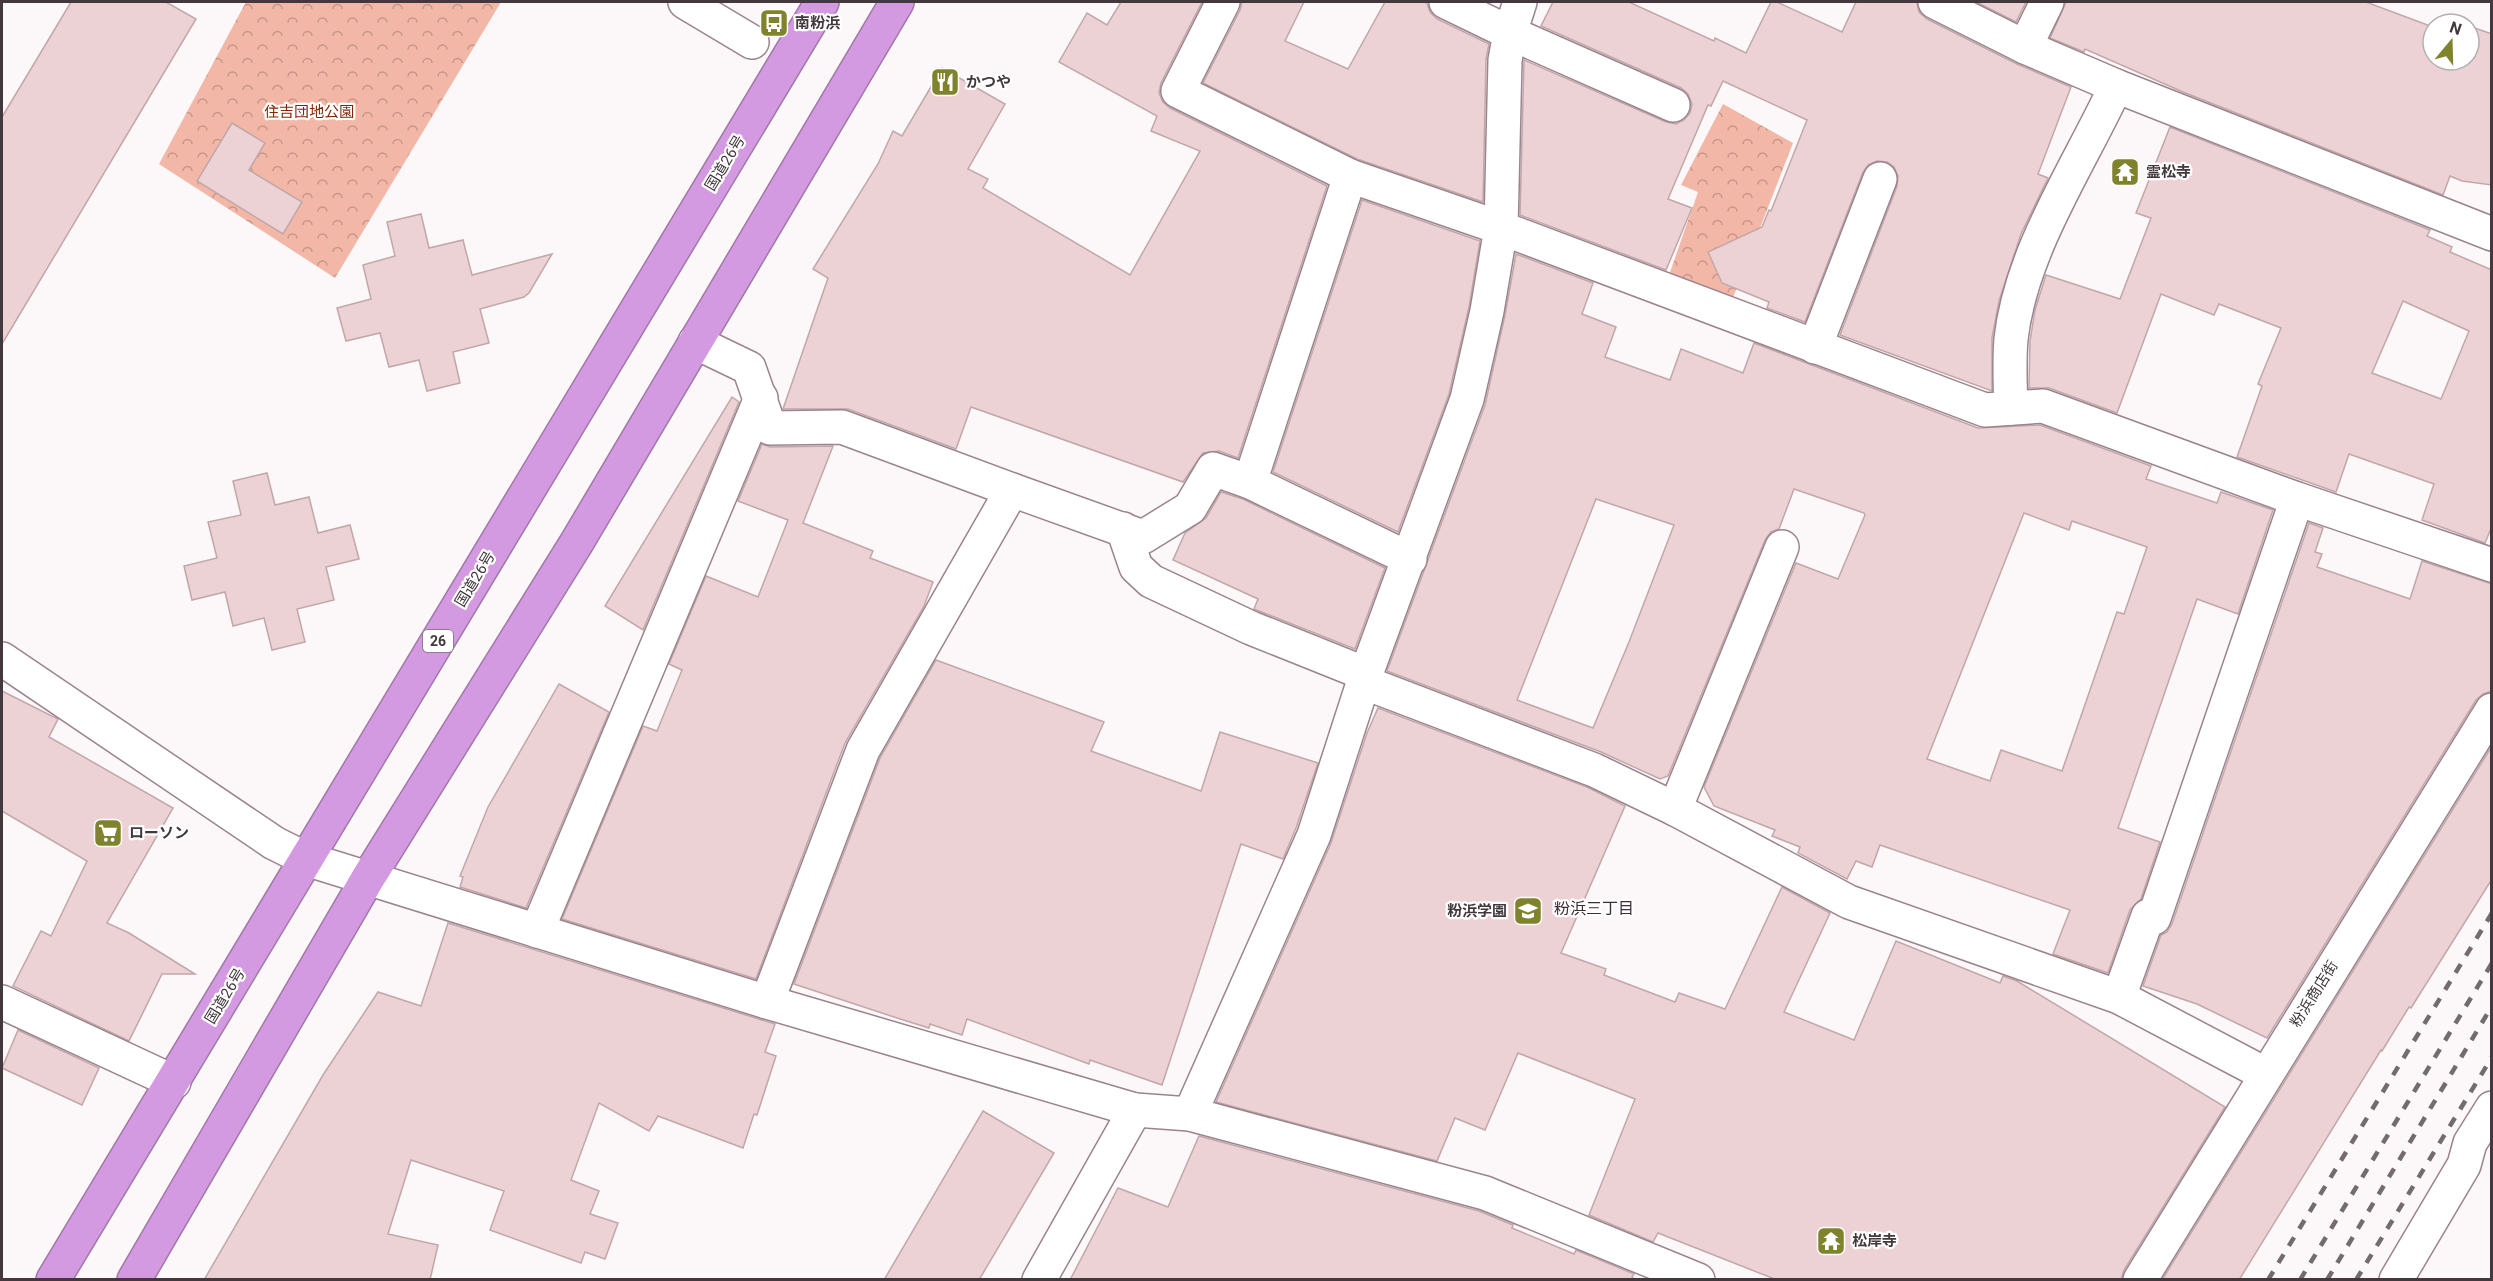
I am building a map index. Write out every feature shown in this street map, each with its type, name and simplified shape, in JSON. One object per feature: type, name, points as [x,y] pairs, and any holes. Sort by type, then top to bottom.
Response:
[{"type":"highway","name":"国道26号","points":[[53,1280],[822,2]]},
{"type":"highway","points":[[134,1280],[368,878],[577,542],[897,2]]},
{"type":"street","points":[[685,2],[752,42]]},
{"type":"street","points":[[1223,2],[1178,91],[1350,176],[1501,228],[1985,410],[2043,406],[2297,499],[2492,564]]},
{"type":"street","points":[[1446,2],[1673,105]]},
{"type":"street","points":[[1190,1114],[1314,835],[1364,678],[1410,559],[1467,399],[1501,228],[1505,60],[1510,33],[1520,2]]},
{"type":"street","points":[[1935,2],[2025,46],[2116,86],[2492,234]]},
{"type":"street","points":[[2025,46],[2047,2]]},
{"type":"street","points":[[2011,408],[2011,338],[2021,295],[2051,217],[2116,86]]},
{"type":"street","points":[[1250,482],[1350,176]]},
{"type":"street","points":[[1815,346],[1880,179]]},
{"type":"street","points":[[696,342],[749,368],[770,428],[842,427],[1143,537],[1190,508],[1213,469],[1250,482],[1410,559]]},
{"type":"street","points":[[537,931],[761,398]]},
{"type":"street","points":[[767,1002],[862,750],[1012,490]]},
{"type":"street","points":[[2120,997],[2148,916],[2154,918],[2297,499]]},
{"type":"street","points":[[1123,529],[1136,567],[1151,581],[1364,678],[1594,770],[1675,809],[1849,902],[2120,997],[2265,1074]]},
{"type":"street","points":[[1675,809],[1782,547]]},
{"type":"street","points":[[2,658],[274,843],[306,859],[767,1002],[1135,1110],[1190,1114],[1485,1193],[1698,1280]]},
{"type":"street","name":"粉浜商店街","points":[[2140,1280],[2265,1074],[2492,710]]},
{"type":"street","points":[[2,1002],[174,1082]]},
{"type":"street","points":[[2396,1280],[2464,1165],[2470,1143],[2492,1108]]},
{"type":"street","points":[[1039,1280],[1135,1110]]},
{"type":"green space","name":"住吉団地公園","points":[[246,2],[501,2],[335,278],[159,164]]},
{"type":"green space","points":[[1723,104],[1793,143],[1732,300],[1668,278],[1698,192],[1681,185]]},
{"type":"building","points":[[71,2],[166,2],[196,19],[2,344],[2,117]]},
{"type":"building","points":[[1121,2],[1202,2],[1161,83],[1159,93],[1163,102],[1170,108],[1327,186],[1238,458],[1219,451],[1203,453],[1183,482],[971,407],[956,449],[848,409],[783,409],[828,278],[813,269],[878,164],[893,131],[902,136],[942,68],[1005,104],[968,169],[988,179],[983,188],[1130,275],[1200,151],[1151,131],[1157,116],[1059,62],[1087,13],[1107,25]]},
{"type":"building","points":[[1242,2],[1304,2],[1285,41],[1348,69],[1385,2],[1427,3],[1430,12],[1437,19],[1489,44],[1486,59],[1483,202],[1357,159],[1203,83]]},
{"type":"building","points":[[1553,2],[1629,2],[1746,53],[1771,2],[1777,2],[1842,32],[1856,2],[1917,2],[1919,12],[1927,19],[2017,64],[2071,87],[2038,174],[2048,178],[2021,234],[1999,301],[1992,338],[1992,391],[1840,335],[1897,186],[1898,176],[1894,167],[1887,162],[1877,161],[1868,165],[1863,172],[1805,322],[1767,308],[1769,302],[1722,283],[1708,252],[1762,227],[1769,210],[1771,211],[1807,120],[1723,81],[1711,106],[1708,105],[1668,199],[1692,208],[1666,270],[1520,215],[1524,60],[1666,122],[1676,124],[1684,120],[1690,113],[1692,104],[1688,94],[1681,88],[1541,26]]},
{"type":"building","points":[[1976,2],[2026,2],[2016,22]]},
{"type":"building","points":[[2066,2],[2366,2],[2421,23],[2421,72],[2481,72],[2481,30],[2492,34],[2492,185],[2462,181],[2450,176],[2443,195],[2183,92],[2085,49],[2084,52],[2050,38]]},
{"type":"building","points":[[232,123],[265,143],[249,170],[302,202],[283,234],[197,181]]},
{"type":"building","points":[[2170,127],[2430,230],[2427,236],[2452,247],[2450,252],[2492,270],[2492,526],[2485,543],[2422,520],[2434,484],[2349,454],[2336,492],[2237,457],[2262,386],[2258,384],[2281,328],[2219,304],[2214,315],[2161,294],[2117,413],[2049,388],[2029,388],[2030,341],[2035,310],[2046,275],[2120,299],[2151,218],[2136,213]],"holes":[[[2403,301],[2469,331],[2441,399],[2372,373]]]},
{"type":"building","points":[[1362,200],[1480,241],[1469,307],[1449,394],[1398,532],[1273,472]]},
{"type":"building","points":[[421,214],[429,248],[463,240],[472,275],[552,254],[529,293],[524,297],[480,309],[489,343],[453,352],[460,383],[427,391],[419,360],[389,367],[380,333],[346,341],[337,308],[371,299],[363,265],[395,256],[387,222]]},
{"type":"building","points":[[1516,254],[1593,283],[1582,314],[1616,327],[1605,357],[1670,380],[1681,349],[1743,373],[1754,343],[1978,428],[2040,425],[2151,466],[2146,479],[2217,503],[2221,492],[2273,510],[2238,614],[2197,599],[2118,828],[2160,842],[2141,899],[2130,910],[2108,973],[2053,954],[2070,910],[1880,845],[1872,867],[1856,861],[1847,879],[1798,853],[1800,847],[1772,836],[1775,830],[1714,806],[1704,787],[1796,563],[1838,579],[1864,513],[1794,489],[1779,529],[1771,532],[1765,540],[1668,776],[1660,779],[1601,752],[1387,671],[1485,405]],"holes":[[[1596,499],[1674,525],[1593,728],[1517,700]],[[2024,513],[2069,530],[2072,521],[2147,547],[2124,614],[2117,612],[2062,771],[2001,750],[1990,781],[1927,759]]]},
{"type":"building","points":[[732,397],[739,402],[643,630],[605,606]]},
{"type":"building","points":[[762,444],[770,447],[833,446],[803,523],[873,551],[870,558],[933,582],[924,606],[845,743],[756,979],[562,919],[643,726],[657,731],[682,670],[669,664],[706,576],[758,597],[788,520],[738,501]]},
{"type":"building","points":[[267,473],[275,505],[309,497],[318,533],[350,525],[359,559],[326,567],[334,600],[297,609],[305,642],[272,650],[264,618],[233,626],[225,592],[192,600],[184,566],[217,558],[208,522],[241,515],[233,481]]},
{"type":"building","points":[[1221,492],[1243,499],[1385,568],[1355,649],[1254,609],[1258,599],[1173,560],[1185,533],[1206,518]]},
{"type":"building","points":[[2309,523],[2323,528],[2315,552],[2322,554],[2317,567],[2410,599],[2422,561],[2492,584],[2492,691],[2476,700],[2267,1038],[2197,1004],[2143,986],[2161,935],[2167,932],[2172,924]]},
{"type":"building","points":[[936,660],[1104,722],[1091,751],[1201,791],[1220,732],[1318,763],[1283,859],[1241,844],[1162,1085],[1090,1060],[1089,1064],[967,1019],[962,1035],[930,1024],[929,1028],[794,984],[880,758]]},
{"type":"building","points":[[559,684],[609,712],[526,908],[460,887],[463,877],[460,876],[488,807]]},
{"type":"building","points":[[2,691],[58,719],[49,737],[173,808],[107,923],[129,933],[195,974],[162,974],[129,1041],[13,986],[41,931],[51,936],[87,861],[2,811]]},
{"type":"building","points":[[1378,708],[1587,787],[1625,806],[1561,953],[1606,969],[1604,975],[1675,1002],[1679,993],[1725,1009],[1782,887],[1830,913],[1784,1012],[1854,1040],[1896,941],[2000,983],[2003,976],[2017,981],[2225,1107],[2124,1270],[2121,1280],[1777,1280],[1658,1233],[1653,1242],[1589,1215],[1635,1099],[1518,1053],[1485,1130],[1455,1118],[1437,1161],[1216,1102],[1331,843],[1367,733]]},
{"type":"building","points":[[2492,746],[2492,879],[2411,1008],[2409,1007],[2381,1050],[2239,1280],[2162,1280]]},
{"type":"building","points":[[448,923],[775,1024],[765,1052],[776,1056],[757,1115],[754,1114],[743,1148],[658,1116],[649,1131],[599,1103],[571,1180],[599,1191],[590,1214],[618,1223],[605,1259],[585,1252],[581,1263],[490,1230],[504,1191],[411,1160],[388,1234],[438,1245],[430,1280],[204,1280],[323,1075],[378,992],[421,1006]]},
{"type":"building","points":[[18,1030],[99,1068],[82,1105],[2,1068]]},
{"type":"building","points":[[983,1111],[1054,1153],[979,1280],[884,1280]]},
{"type":"building","points":[[1199,1136],[1479,1211],[1513,1225],[1512,1228],[1574,1254],[1576,1250],[1634,1274],[1632,1277],[1635,1280],[1070,1280],[1118,1188],[1168,1207]]},
{"type":"railway","points":[[2268,1280],[2492,913]]},
{"type":"railway","points":[[2300,1280],[2492,963]]},
{"type":"railway","points":[[2327,1280],[2492,1006]]},
{"type":"railway","points":[[2356,1280],[2492,1057]]},
{"type":"place","name":"南粉浜","points":[[774,23]]},
{"type":"place","name":"かつや","points":[[945,82]]},
{"type":"place","name":"霊松寺","points":[[2125,172]]},
{"type":"place","name":"ローソン","points":[[108,833]]},
{"type":"place","name":"粉浜学園","points":[[1528,911]]},
{"type":"place","name":"松岸寺","points":[[1831,1241]]},
{"type":"district","name":"粉浜三丁目","points":[[1594,908]]}]
